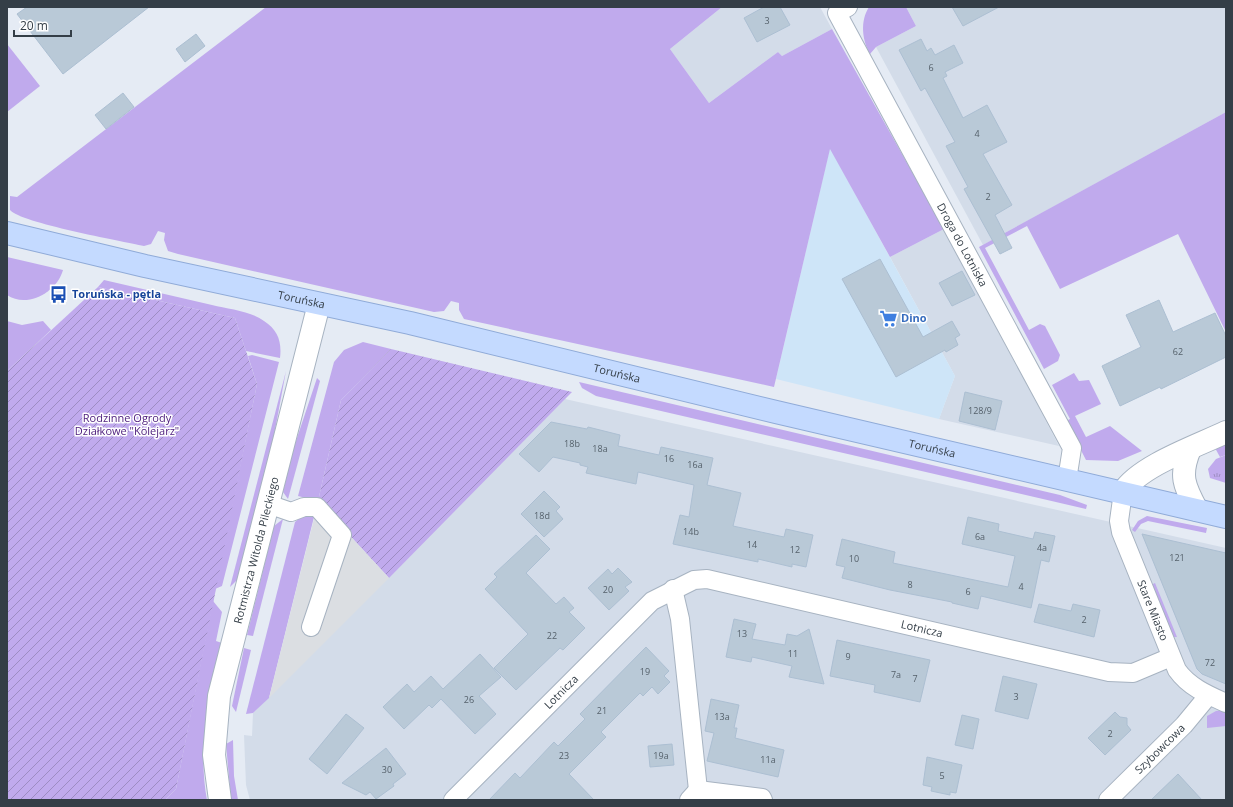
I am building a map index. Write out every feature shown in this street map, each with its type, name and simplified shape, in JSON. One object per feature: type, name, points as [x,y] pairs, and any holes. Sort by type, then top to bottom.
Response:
[{"type":"main road","name":"Toruńska","points":[[7,233],[145,266],[410,323],[776,412],[1226,517]]},
{"type":"street","name":"Droga do Lotniska","points":[[843,10],[1072,448],[1067,480]]},
{"type":"street","name":"Rotmistrza Witolda Pileckiego","points":[[220,800],[214,755],[219,696],[319,304]]},
{"type":"street","points":[[1123,492],[1129,483],[1144,472],[1226,432]]},
{"type":"street","points":[[1190,449],[1183,468],[1183,475],[1187,491],[1197,510]]},
{"type":"street","name":"Stare Miasto","points":[[1123,492],[1119,521],[1121,532],[1171,657],[1183,678],[1208,696],[1226,703]]},
{"type":"street","points":[[268,504],[291,512],[304,507],[317,506],[342,535],[311,627]]},
{"type":"street","name":"Lotnicza","points":[[453,800],[652,601],[673,589],[694,580],[707,579],[1109,672],[1133,673],[1171,657]]},
{"type":"street","points":[[673,589],[680,620],[694,795],[762,798],[762,800]]},
{"type":"street","name":"Szybowcowa","points":[[1108,800],[1184,725],[1208,696]]},
{"type":"shaded area","points":[[722,7],[820,7],[832,29],[782,56],[778,52],[709,103],[670,49]]},
{"type":"shaded area","points":[[906,7],[1226,7],[1226,112],[983,245],[876,47],[916,26]]},
{"type":"shaded area","points":[[830,148],[955,376],[939,419],[776,379]]},
{"type":"shaded area","points":[[944,229],[1059,446],[939,419],[955,376],[890,257]]},
{"type":"shaded area","points":[[565,399],[1226,548],[1226,800],[250,800],[246,785],[244,735],[252,736],[253,713]]},
{"type":"shaded area","points":[[318,501],[389,578],[269,698],[317,507]]},
{"type":"green space","points":[[266,7],[722,7],[670,49],[709,103],[778,52],[782,56],[832,29],[944,229],[890,257],[830,149],[774,387],[464,319],[459,310],[459,303],[451,301],[444,311],[434,312],[178,254],[168,251],[164,240],[165,233],[158,231],[151,244],[144,246],[51,226],[18,215],[10,210],[10,196],[17,197]]},
{"type":"green space","points":[[869,7],[906,7],[916,26],[876,47],[870,54],[865,43],[863,30],[864,18]]},
{"type":"green space","points":[[7,44],[40,86],[7,112]]},
{"type":"green space","points":[[1226,112],[1226,332],[1178,234],[1060,289],[1027,226],[985,248],[1029,330],[1040,324],[1045,326],[1060,355],[1058,361],[1044,369],[979,247]]},
{"type":"green space","points":[[7,257],[63,270],[55,285],[40,296],[32,299],[15,299],[7,295]]},
{"type":"green space","points":[[104,280],[253,315],[269,325],[276,332],[280,342],[280,358],[246,351],[235,318],[98,287]]},
{"type":"green space","name":"Rodzinne Ogrody Działkowe \"Kolejarz\"","points":[[98,287],[235,318],[257,384],[176,789],[165,800],[7,800],[7,371]]},
{"type":"green space","points":[[7,321],[22,325],[43,321],[51,330],[7,371]]},
{"type":"green space","points":[[363,342],[391,349],[341,400],[318,501],[298,496],[334,362],[344,350]]},
{"type":"green space","points":[[391,349],[572,392],[389,578],[318,501],[341,400]]},
{"type":"green space","points":[[252,355],[279,362],[222,586],[215,589],[257,384],[248,356]]},
{"type":"green space","points":[[286,371],[272,446],[238,579],[230,587]]},
{"type":"green space","points":[[1074,373],[1079,381],[1089,380],[1101,404],[1075,416],[1086,437],[1110,426],[1142,451],[1118,461],[1086,460],[1066,421],[1070,419],[1052,385]]},
{"type":"green space","points":[[317,378],[320,381],[288,499],[283,492],[293,450]]},
{"type":"green space","points":[[579,382],[1060,495],[1087,505],[1086,509],[596,396],[582,388]]},
{"type":"green space","points":[[1226,443],[1226,455],[1220,457],[1215,448]]},
{"type":"green space","points":[[1226,455],[1226,483],[1210,478],[1208,469],[1216,459]]},
{"type":"green space","points":[[315,513],[269,698],[253,713],[246,714],[295,522],[302,516]]},
{"type":"green space","points":[[1147,516],[1207,528],[1206,533],[1148,521],[1141,524],[1135,532],[1132,530],[1138,521]]},
{"type":"green space","points":[[283,519],[253,636],[247,635],[274,526]]},
{"type":"green space","points":[[1155,583],[1177,637],[1173,637],[1151,585]]},
{"type":"green space","points":[[213,601],[222,612],[216,641],[222,643],[209,701],[204,740],[204,780],[207,800],[165,800],[176,789]]},
{"type":"green space","points":[[244,648],[251,650],[236,712],[232,706]]},
{"type":"green space","points":[[1216,711],[1226,711],[1226,726],[1207,728],[1207,716]]},
{"type":"green space","points":[[233,740],[234,776],[238,800],[231,800],[226,744]]},
{"type":"building","points":[[27,7],[149,7],[63,74],[17,14]]},
{"type":"building","points":[[764,7],[780,7],[790,25],[757,42],[744,18]]},
{"type":"building","points":[[952,7],[999,7],[963,26]]},
{"type":"building","points":[[196,34],[205,46],[185,62],[176,49]]},
{"type":"building","points":[[921,39],[927,51],[931,48],[935,55],[954,45],[963,63],[945,72],[947,76],[943,78],[963,118],[987,105],[1007,142],[983,154],[1012,205],[995,215],[1012,248],[1000,254],[964,189],[968,187],[946,146],[955,142],[925,88],[921,91],[899,50]]},
{"type":"building","points":[[123,93],[134,107],[106,129],[95,115]]},
{"type":"building","name":"Dino","points":[[880,259],[923,337],[952,321],[960,335],[955,338],[958,345],[946,352],[945,350],[896,377],[842,279]]},
{"type":"building","points":[[962,271],[975,295],[952,306],[939,283]]},
{"type":"building","points":[[1159,300],[1173,332],[1215,313],[1226,336],[1226,357],[1161,389],[1160,387],[1120,406],[1102,366],[1141,347],[1126,315]]},
{"type":"building","points":[[965,392],[1002,401],[995,430],[959,421]]},
{"type":"building","points":[[551,422],[587,429],[588,427],[620,435],[618,446],[659,455],[661,447],[713,458],[707,485],[741,493],[733,526],[784,537],[786,529],[813,535],[806,567],[792,564],[792,567],[758,559],[758,562],[673,544],[680,515],[689,517],[694,485],[638,472],[636,484],[586,473],[588,467],[580,465],[580,463],[553,457],[539,472],[519,454]]},
{"type":"building","points":[[544,491],[560,507],[556,511],[563,519],[544,537],[521,514]]},
{"type":"building","points":[[968,517],[999,524],[998,531],[1033,539],[1035,532],[1055,536],[1049,562],[1041,560],[1031,608],[981,596],[978,609],[952,602],[890,590],[842,578],[845,567],[836,565],[842,539],[895,552],[893,563],[1008,587],[1015,556],[962,544]]},
{"type":"building","points":[[1142,534],[1226,553],[1226,684],[1202,674],[1197,669]]},
{"type":"building","points":[[536,535],[550,549],[526,573],[556,604],[564,597],[574,608],[569,612],[585,628],[563,650],[560,648],[516,690],[494,668],[528,634],[485,589],[497,577],[494,574]]},
{"type":"building","points":[[618,568],[632,582],[625,587],[629,591],[609,610],[588,588],[608,569],[612,574]]},
{"type":"building","points":[[1039,604],[1071,611],[1073,604],[1100,610],[1094,637],[1034,622]]},
{"type":"building","points":[[734,619],[756,624],[752,639],[785,645],[787,634],[797,636],[809,629],[824,684],[789,677],[792,666],[752,657],[751,662],[726,657]]},
{"type":"building","points":[[837,640],[930,660],[920,702],[874,692],[875,685],[830,676]]},
{"type":"building","points":[[646,647],[669,671],[664,676],[670,682],[658,694],[652,687],[643,696],[640,693],[601,732],[606,737],[569,774],[594,800],[489,800],[515,773],[520,778],[554,742],[558,746],[585,719],[580,714]]},
{"type":"building","points":[[480,654],[501,677],[479,696],[496,714],[475,734],[441,699],[432,708],[429,705],[404,729],[383,707],[407,684],[414,692],[431,676],[443,689]]},
{"type":"building","points":[[1003,676],[1037,684],[1028,719],[995,711]]},
{"type":"building","points":[[711,699],[739,705],[734,728],[737,728],[735,738],[784,750],[778,777],[707,761],[714,733],[705,731]]},
{"type":"building","points":[[1115,712],[1120,717],[1127,718],[1127,725],[1131,730],[1105,755],[1088,738]]},
{"type":"building","points":[[346,714],[364,728],[327,774],[309,759]]},
{"type":"building","points":[[962,715],[979,719],[973,749],[955,745]]},
{"type":"building","points":[[672,744],[674,765],[650,767],[648,746]]},
{"type":"building","points":[[386,748],[406,774],[393,784],[394,786],[376,799],[370,792],[366,795],[342,783]]},
{"type":"building","points":[[927,757],[962,765],[956,793],[950,792],[950,795],[931,791],[932,787],[923,785]]},
{"type":"building","points":[[1178,774],[1202,800],[1151,800]]},
{"type":"place","name":"Toruńska - pętla","points":[[59,294]]},
{"type":"place","name":"Dino","points":[[888,318]]}]
